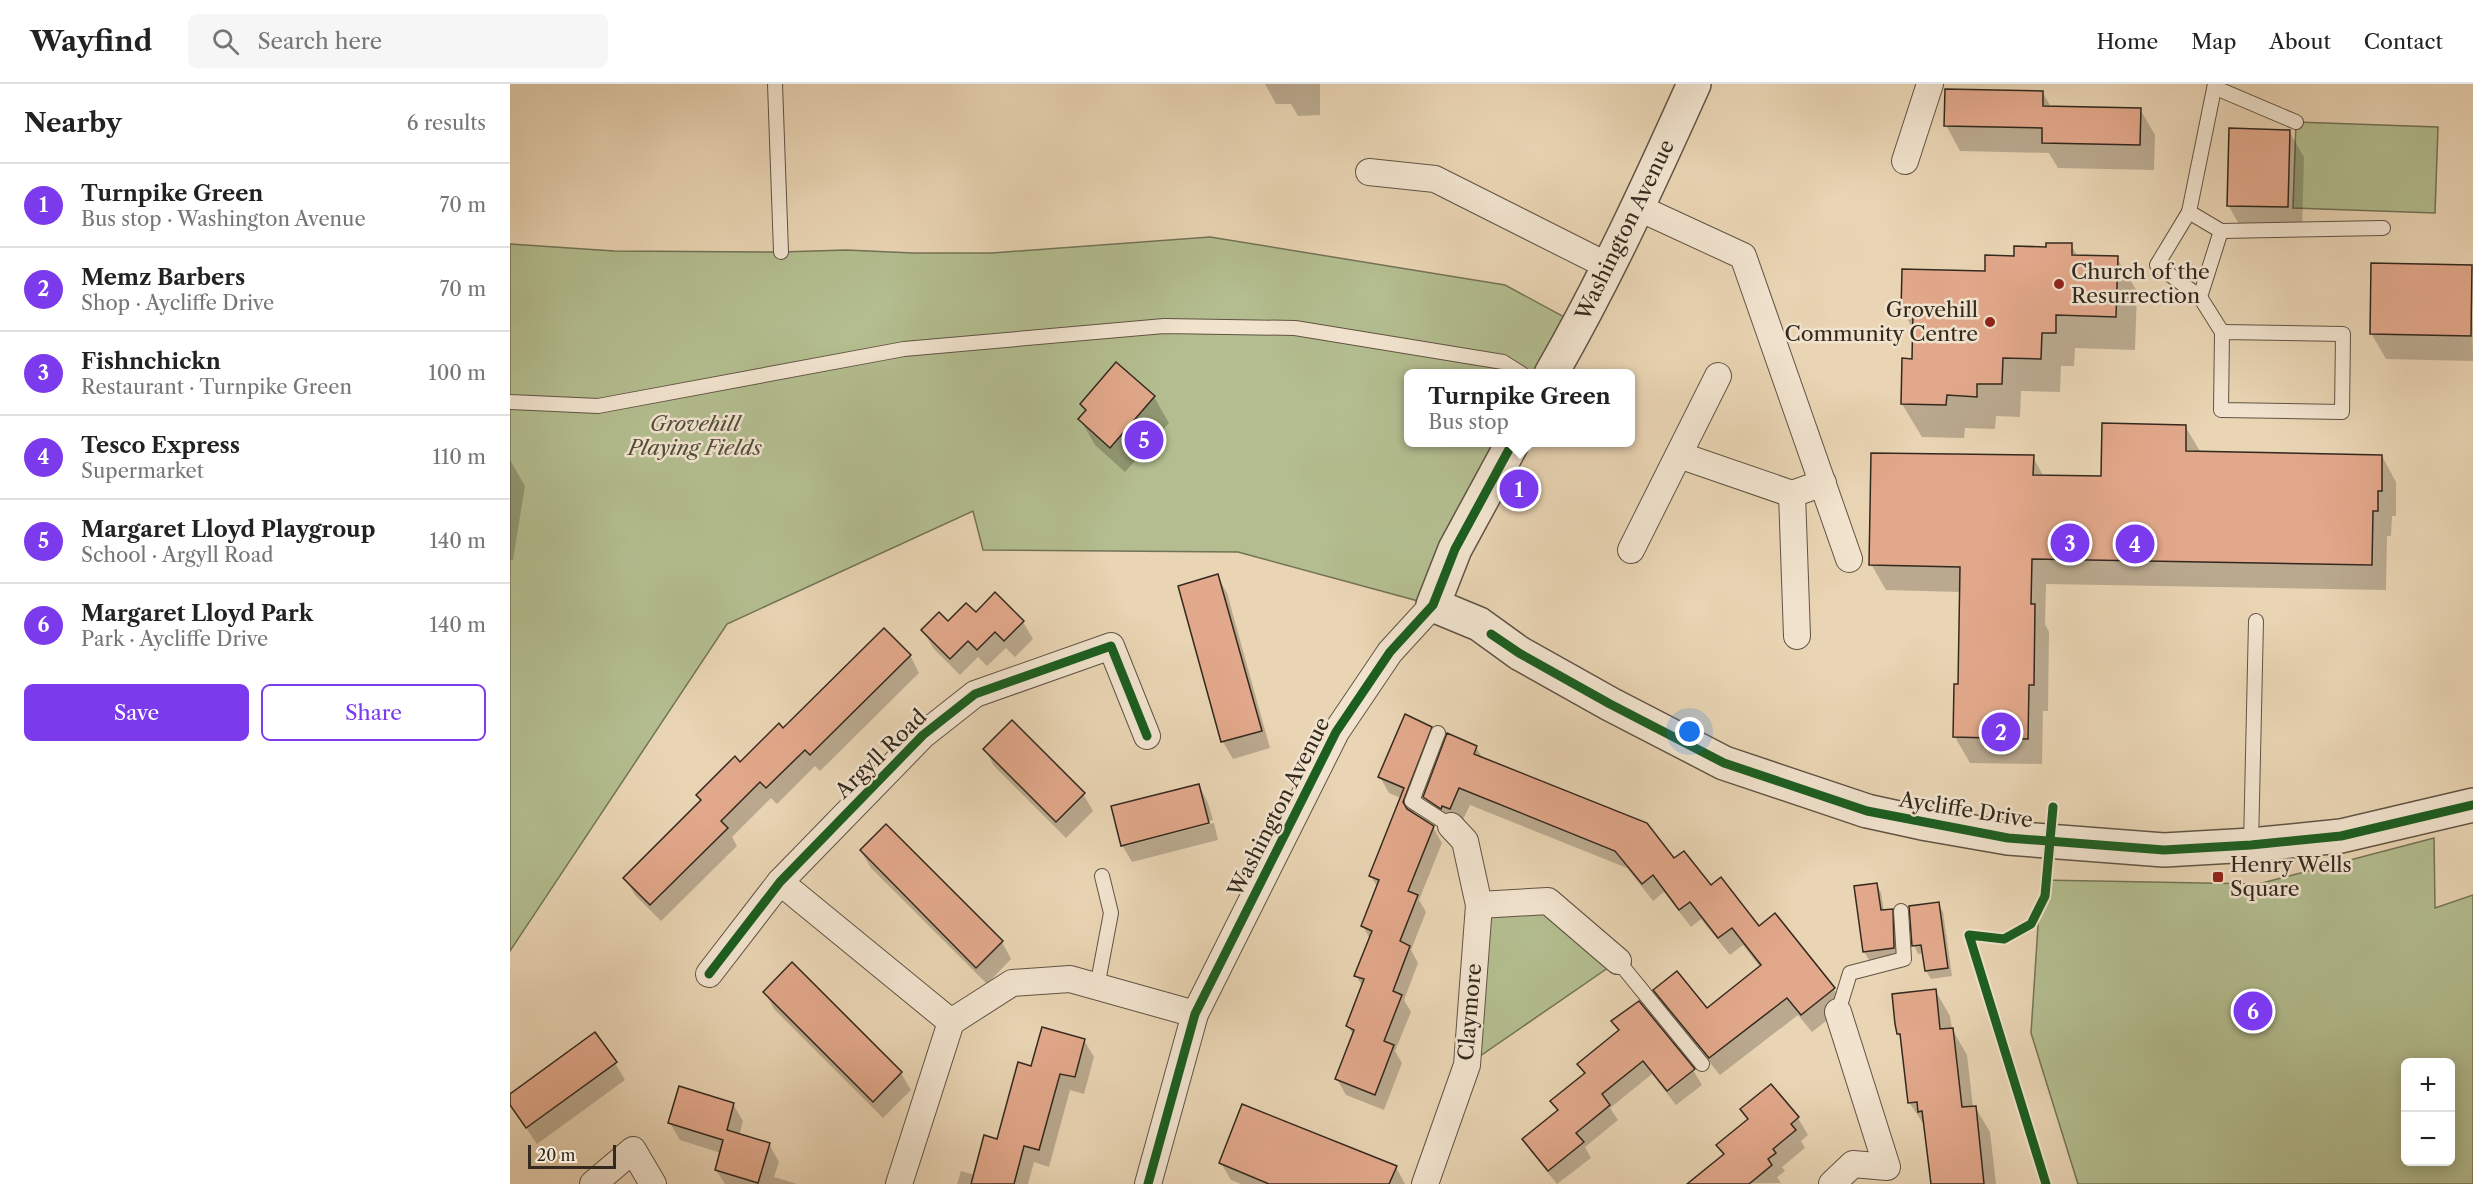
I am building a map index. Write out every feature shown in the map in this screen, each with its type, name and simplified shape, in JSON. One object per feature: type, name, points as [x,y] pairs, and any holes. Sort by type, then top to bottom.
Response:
[{"type":"street","name":"Washington Avenue","points":[[1554,369],[1639,208],[1694,84]]},
{"type":"street","points":[[1905,161],[1930,84]]},
{"type":"street","points":[[1369,172],[1435,179],[1608,266]]},
{"type":"street","points":[[1639,208],[1743,256],[1849,559]]},
{"type":"street","points":[[1631,550],[1718,376]]},
{"type":"street","name":"Washington Avenue","points":[[1148,1184],[1195,1014],[1336,732],[1390,652],[1433,605],[1455,549],[1510,447]]},
{"type":"street","points":[[1678,455],[1792,494],[1823,483]]},
{"type":"street","points":[[1792,494],[1797,636]]},
{"type":"street","name":"Aycliffe Drive","points":[[1433,605],[1479,624],[1518,653],[1724,763],[1868,811],[2008,838],[2164,850],[2251,845],[2341,836],[2473,805]]},
{"type":"street","name":"Argyll Road","points":[[709,974],[780,882],[923,735],[975,694],[1111,646],[1147,736]]},
{"type":"street","name":"Claymore","points":[[1425,1184],[1467,1065],[1479,905],[1465,842],[1451,826]]},
{"type":"street","points":[[780,882],[951,1022]]},
{"type":"street","points":[[1479,905],[1548,901],[1618,961]]},
{"type":"street","points":[[899,1184],[951,1022],[1012,983],[1070,979],[1195,1014]]},
{"type":"street","points":[[1832,1184],[1853,1164],[1887,1167],[1838,1012]]},
{"type":"street","points":[[593,1184],[633,1150],[653,1184]]},
{"type":"lane","points":[[776,84],[781,252]]},
{"type":"lane","points":[[2222,332],[2343,334],[2342,412],[2221,410],[2222,332],[2200,297],[2157,265],[2188,212],[2216,86],[2296,122]]},
{"type":"lane","points":[[2188,212],[2222,231],[2384,228]]},
{"type":"lane","points":[[2200,297],[2222,231]]},
{"type":"lane","points":[[510,402],[598,406],[904,349],[1164,326],[1295,328],[1503,362],[1514,369]]},
{"type":"lane","points":[[2251,845],[2256,621]]},
{"type":"lane","points":[[1438,733],[1412,801],[1451,826]]},
{"type":"lane","points":[[1097,987],[1111,913],[1102,876]]},
{"type":"lane","points":[[1838,1012],[1850,973],[1904,959],[1901,911]]},
{"type":"lane","points":[[1618,961],[1702,1064]]},
{"type":"green space","points":[[2296,122],[2438,127],[2435,213],[2293,208]]},
{"type":"green space","name":"Grovehill Playing Fields","points":[[1210,237],[1505,285],[1579,325],[1553,369],[1404,369],[1404,447],[1511,447],[1433,605],[1238,552],[983,550],[973,511],[727,624],[510,951],[510,244],[614,251],[846,250],[992,253]]},
{"type":"green space","points":[[2434,838],[2435,908],[2473,895],[2473,1184],[2078,1184],[2031,1033],[2041,880],[2258,884]]},
{"type":"green space","points":[[1548,901],[1618,961],[1467,1065],[1479,905]]},
{"type":"building","points":[[1945,89],[2043,91],[2043,106],[2141,108],[2140,145],[2042,143],[2042,128],[1944,126]]},
{"type":"building","points":[[2229,128],[2290,130],[2288,207],[2227,206]]},
{"type":"building","name":"Grovehill Community Centre","points":[[2046,243],[2072,243],[2072,255],[2118,256],[2116,317],[2056,315],[2056,333],[2042,333],[2041,359],[2003,358],[2002,384],[1977,384],[1977,397],[1947,395],[1946,405],[1901,404],[1902,358],[1912,359],[1913,312],[1901,311],[1902,269],[1985,271],[1985,255],[2014,256],[2014,246],[2046,247]]},
{"type":"building","points":[[2371,263],[2472,265],[2471,336],[2370,334]]},
{"type":"building","points":[[1116,362],[1155,396],[1110,448],[1078,419],[1086,410],[1080,404]]},
{"type":"building","points":[[2102,423],[2186,425],[2186,451],[2382,455],[2382,491],[2378,491],[2378,511],[2373,511],[2372,565],[2032,559],[2031,604],[2035,604],[2034,685],[2029,685],[2028,739],[1953,737],[1954,684],[1958,684],[1960,567],[1869,565],[1871,453],[2034,455],[2033,475],[2101,476]]},
{"type":"building","points":[[1218,574],[1262,731],[1221,742],[1178,586]]},
{"type":"building","points":[[995,592],[1024,621],[1004,641],[995,632],[977,650],[968,641],[950,659],[921,630],[939,612],[948,621],[966,603],[976,612]]},
{"type":"building","points":[[884,628],[911,655],[810,755],[805,750],[766,788],[760,782],[721,821],[728,828],[650,905],[623,878],[701,800],[696,795],[735,756],[740,762],[779,723],[783,728]]},
{"type":"building","points":[[1405,714],[1432,727],[1403,802],[1407,809],[1434,826],[1408,891],[1418,895],[1400,941],[1410,946],[1393,991],[1402,995],[1384,1041],[1394,1045],[1375,1095],[1335,1079],[1354,1030],[1346,1026],[1364,979],[1354,976],[1372,931],[1361,926],[1379,880],[1369,876],[1404,788],[1378,777]]},
{"type":"building","points":[[1012,720],[1085,793],[1056,822],[983,749]]},
{"type":"building","points":[[1447,733],[1477,746],[1474,754],[1647,823],[1674,858],[1684,851],[1711,885],[1721,877],[1759,926],[1775,913],[1835,988],[1801,1015],[1787,998],[1709,1058],[1653,990],[1677,971],[1707,1008],[1761,965],[1732,928],[1718,938],[1690,902],[1679,910],[1653,875],[1642,884],[1615,851],[1459,788],[1450,809],[1442,806],[1441,809],[1423,797]]},
{"type":"building","points":[[1199,784],[1209,823],[1121,846],[1111,806]]},
{"type":"building","points":[[886,824],[1003,941],[976,968],[860,850]]},
{"type":"building","points":[[1877,883],[1881,910],[1893,909],[1894,948],[1863,952],[1854,886]]},
{"type":"building","points":[[1939,902],[1948,968],[1925,971],[1921,945],[1912,946],[1909,906]]},
{"type":"building","points":[[792,962],[902,1072],[873,1102],[763,992]]},
{"type":"building","points":[[1936,989],[1940,1029],[1953,1028],[1962,1107],[1976,1106],[1984,1184],[1931,1184],[1922,1111],[1918,1112],[1917,1102],[1908,1103],[1900,1034],[1897,1034],[1895,1024],[1892,994]]},
{"type":"building","points":[[1639,1001],[1695,1069],[1667,1091],[1643,1061],[1602,1094],[1610,1105],[1576,1133],[1584,1142],[1548,1171],[1522,1139],[1558,1110],[1550,1101],[1585,1073],[1577,1064],[1619,1030],[1611,1021]]},
{"type":"building","points":[[1042,1027],[1085,1039],[1075,1077],[1060,1074],[1039,1150],[1024,1146],[1014,1184],[971,1184],[984,1135],[997,1139],[1018,1062],[1031,1066]]},
{"type":"building","points":[[595,1032],[617,1062],[526,1128],[510,1105],[510,1094]]},
{"type":"building","points":[[1771,1084],[1799,1117],[1791,1124],[1796,1130],[1773,1149],[1776,1153],[1768,1159],[1772,1165],[1749,1184],[1687,1184],[1724,1154],[1716,1145],[1748,1119],[1740,1109]]},
{"type":"building","points":[[679,1086],[734,1103],[727,1130],[770,1143],[758,1183],[715,1170],[723,1140],[668,1123]]},
{"type":"building","points":[[1242,1104],[1397,1166],[1389,1184],[1269,1184],[1219,1163]]},
{"type":"cycle path","points":[[1148,1184],[1195,1014],[1336,732],[1390,652],[1433,605],[1455,549],[1510,447]]},
{"type":"cycle path","points":[[1491,634],[1519,653],[1610,704],[1724,763],[1867,811],[2008,838],[2164,850],[2251,845],[2341,836],[2473,805]]},
{"type":"cycle path","points":[[709,974],[780,882],[923,735],[975,694],[1111,646],[1147,736]]},
{"type":"cycle path","points":[[2046,1184],[1969,935],[2004,939],[2031,924],[2045,896],[2053,807]]},
{"type":"place","name":"Church of the Resurrection","points":[[2059,284]]},
{"type":"place","name":"Grovehill Community Centre","points":[[1990,322]]},
{"type":"place","name":"Margaret Lloyd Playgroup","points":[[1144,440]]},
{"type":"place","name":"Turnpike Green","points":[[1519,489]]},
{"type":"place","name":"Fishnchickn","points":[[2070,543]]},
{"type":"place","name":"Tesco Express","points":[[2135,544]]},
{"type":"place","name":"Memz Barbers","points":[[2001,732]]},
{"type":"place","name":"Henry Wells Square","points":[[2218,877]]},
{"type":"place","name":"Margaret Lloyd Park","points":[[2253,1011]]}]
